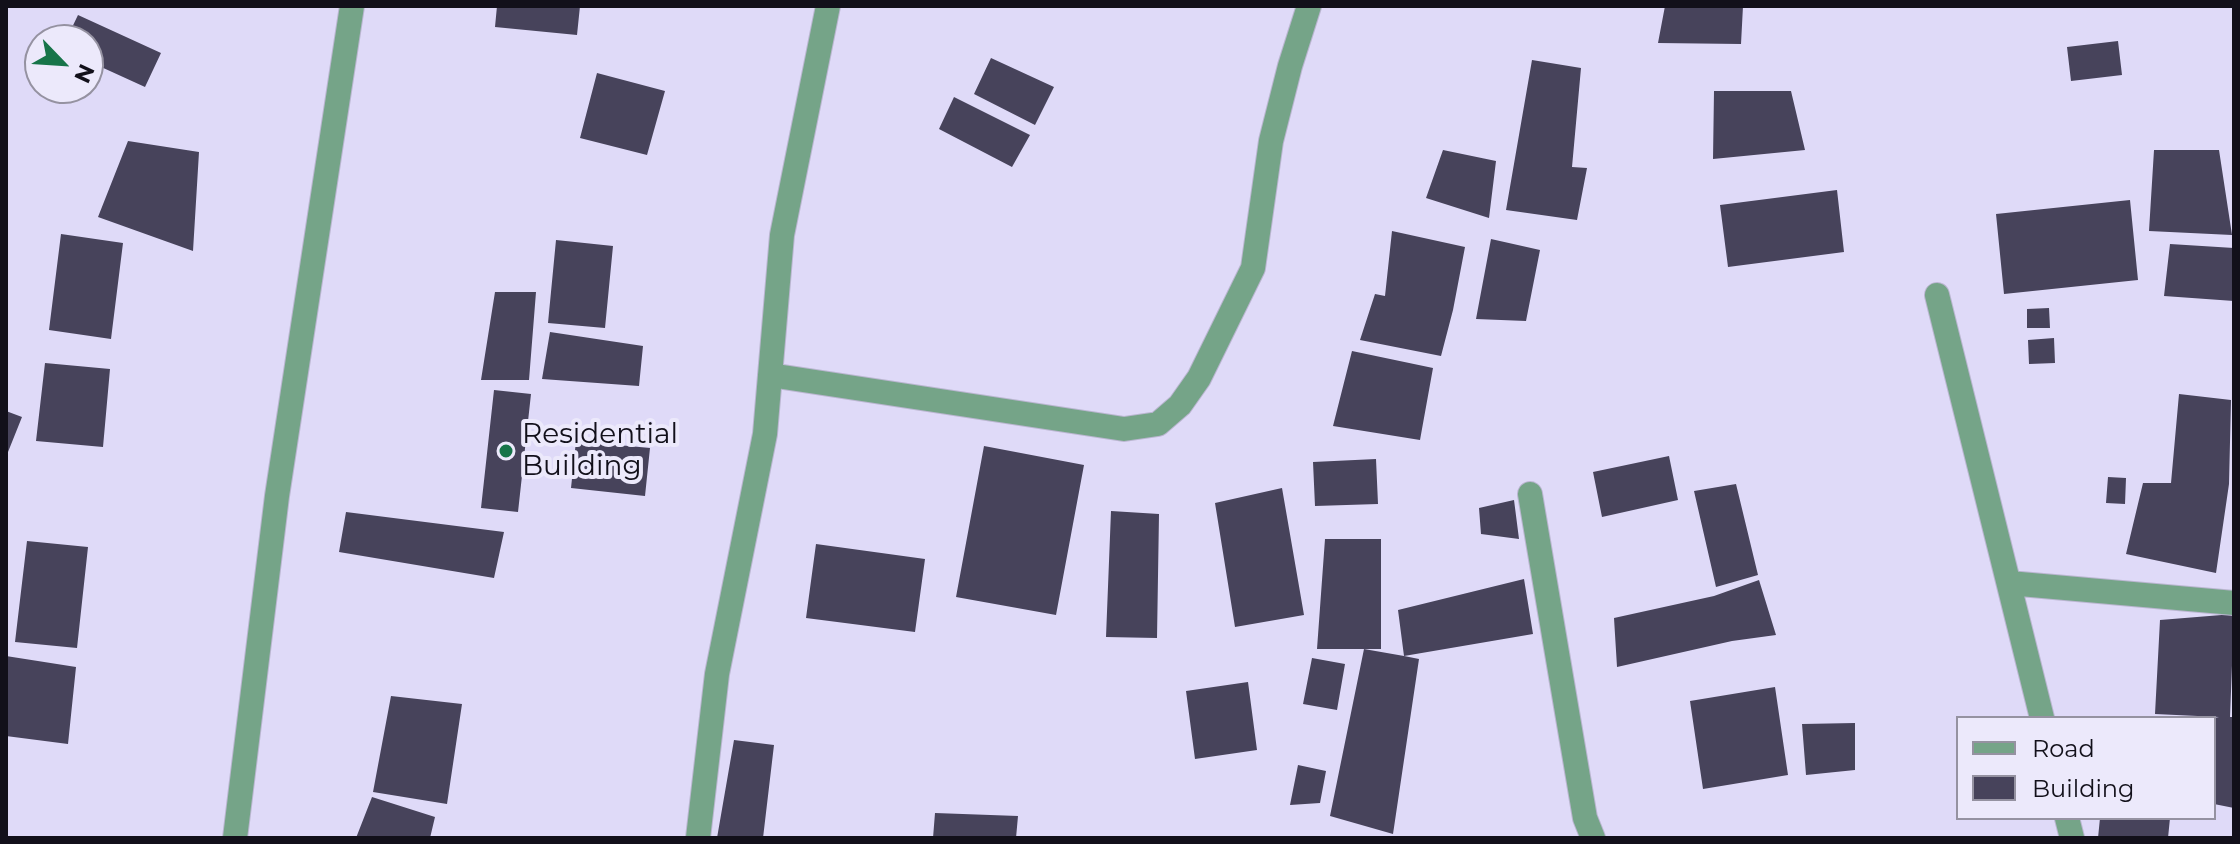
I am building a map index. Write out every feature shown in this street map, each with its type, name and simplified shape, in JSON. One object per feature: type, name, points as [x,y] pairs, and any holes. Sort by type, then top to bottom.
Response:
[{"type":"street","points":[[235,838],[277,496],[352,6]]},
{"type":"street","points":[[698,838],[717,674],[765,434],[782,235],[828,6]]},
{"type":"street","points":[[770,375],[1124,429],[1158,424],[1180,405],[1199,378],[1253,268],[1271,141],[1309,6]]},
{"type":"street","points":[[1937,295],[2042,716]]},
{"type":"street","points":[[1530,494],[1585,818],[1593,838]]},
{"type":"street","points":[[2009,583],[2234,603]]},
{"type":"building","points":[[497,6],[580,6],[577,35],[495,27]]},
{"type":"building","points":[[1665,6],[1743,6],[1741,44],[1658,43]]},
{"type":"building","points":[[78,15],[98,24],[74,24]]},
{"type":"building","points":[[104,27],[161,53],[145,87],[104,68]]},
{"type":"building","points":[[2118,41],[2122,75],[2071,81],[2067,47]]},
{"type":"building","points":[[991,58],[1054,87],[1035,125],[974,94]]},
{"type":"building","points":[[1532,60],[1581,68],[1572,167],[1587,168],[1577,220],[1506,210]]},
{"type":"building","points":[[597,73],[665,91],[647,155],[580,138]]},
{"type":"building","points":[[1714,91],[1791,91],[1805,150],[1713,159]]},
{"type":"building","points":[[954,97],[1030,135],[1012,167],[939,129]]},
{"type":"building","points":[[128,141],[199,152],[193,251],[98,217]]},
{"type":"building","points":[[1443,150],[1496,161],[1489,218],[1426,198]]},
{"type":"building","points":[[2154,150],[2219,150],[2232,235],[2149,231]]},
{"type":"building","points":[[1837,190],[1844,252],[1728,267],[1720,205]]},
{"type":"building","points":[[2130,200],[2138,280],[2004,294],[1996,214]]},
{"type":"building","points":[[1392,231],[1465,247],[1441,356],[1360,340],[1375,294],[1385,296]]},
{"type":"building","points":[[61,234],[123,243],[111,339],[49,330]]},
{"type":"building","points":[[1491,239],[1540,250],[1526,321],[1476,319]]},
{"type":"building","points":[[556,240],[613,246],[605,328],[548,323]]},
{"type":"building","points":[[2170,244],[2234,248],[2234,301],[2164,296]]},
{"type":"building","points":[[495,292],[536,292],[529,380],[481,380]]},
{"type":"building","points":[[2049,308],[2050,328],[2027,328],[2027,309]]},
{"type":"building","points":[[550,332],[643,346],[639,386],[542,379]]},
{"type":"building","points":[[2054,338],[2055,363],[2029,364],[2028,340]]},
{"type":"building","points":[[1352,351],[1433,368],[1420,440],[1333,426]]},
{"type":"building","points":[[45,363],[110,369],[103,447],[36,441]]},
{"type":"building","name":"Residential Building","points":[[494,390],[531,394],[518,512],[481,508]]},
{"type":"building","points":[[2179,394],[2231,400],[2229,484],[2216,573],[2126,554],[2143,483],[2171,483]]},
{"type":"building","points":[[6,411],[22,417],[6,457]]},
{"type":"building","name":"Residential Building","points":[[576,441],[650,448],[645,496],[571,488]]},
{"type":"building","points":[[984,446],[1084,465],[1056,615],[956,597]]},
{"type":"building","points":[[1669,456],[1678,500],[1602,517],[1593,472]]},
{"type":"building","points":[[1376,459],[1378,504],[1315,506],[1313,462]]},
{"type":"building","points":[[2108,477],[2126,478],[2125,504],[2106,503]]},
{"type":"building","points":[[1736,484],[1758,575],[1716,587],[1694,491]]},
{"type":"building","points":[[1282,488],[1304,615],[1235,627],[1215,503]]},
{"type":"building","points":[[1514,500],[1519,539],[1481,534],[1479,508]]},
{"type":"building","points":[[1111,511],[1159,514],[1157,638],[1106,637]]},
{"type":"building","points":[[346,512],[504,532],[494,578],[339,552]]},
{"type":"building","points":[[1325,539],[1381,539],[1381,649],[1317,649]]},
{"type":"building","points":[[27,541],[88,547],[77,648],[15,642]]},
{"type":"building","points":[[816,544],[925,559],[915,632],[806,618]]},
{"type":"building","points":[[1524,579],[1533,634],[1404,656],[1398,610]]},
{"type":"building","points":[[1759,580],[1776,635],[1732,641],[1617,667],[1614,618],[1714,596]]},
{"type":"building","points":[[2234,614],[2230,717],[2234,717],[2234,808],[2216,804],[2216,718],[2219,717],[2155,714],[2160,620]]},
{"type":"building","points":[[1364,649],[1419,659],[1393,834],[1330,816]]},
{"type":"building","points":[[6,656],[76,667],[68,744],[6,736]]},
{"type":"building","points":[[1312,658],[1345,664],[1337,710],[1303,704]]},
{"type":"building","points":[[1248,682],[1257,750],[1195,759],[1186,691]]},
{"type":"building","points":[[1775,687],[1788,775],[1703,789],[1690,701]]},
{"type":"building","points":[[391,696],[462,704],[447,804],[373,792]]},
{"type":"building","points":[[1855,723],[1855,770],[1806,775],[1802,724]]},
{"type":"building","points":[[734,740],[774,745],[763,838],[717,838]]},
{"type":"building","points":[[1298,765],[1326,771],[1320,803],[1290,805]]},
{"type":"building","points":[[372,797],[435,817],[430,838],[356,838]]},
{"type":"building","points":[[935,813],[1018,816],[1016,838],[933,838]]},
{"type":"building","points":[[2100,820],[2170,820],[2168,838],[2098,838]]},
{"type":"place","name":"Residential Building","points":[[506,451]]}]
